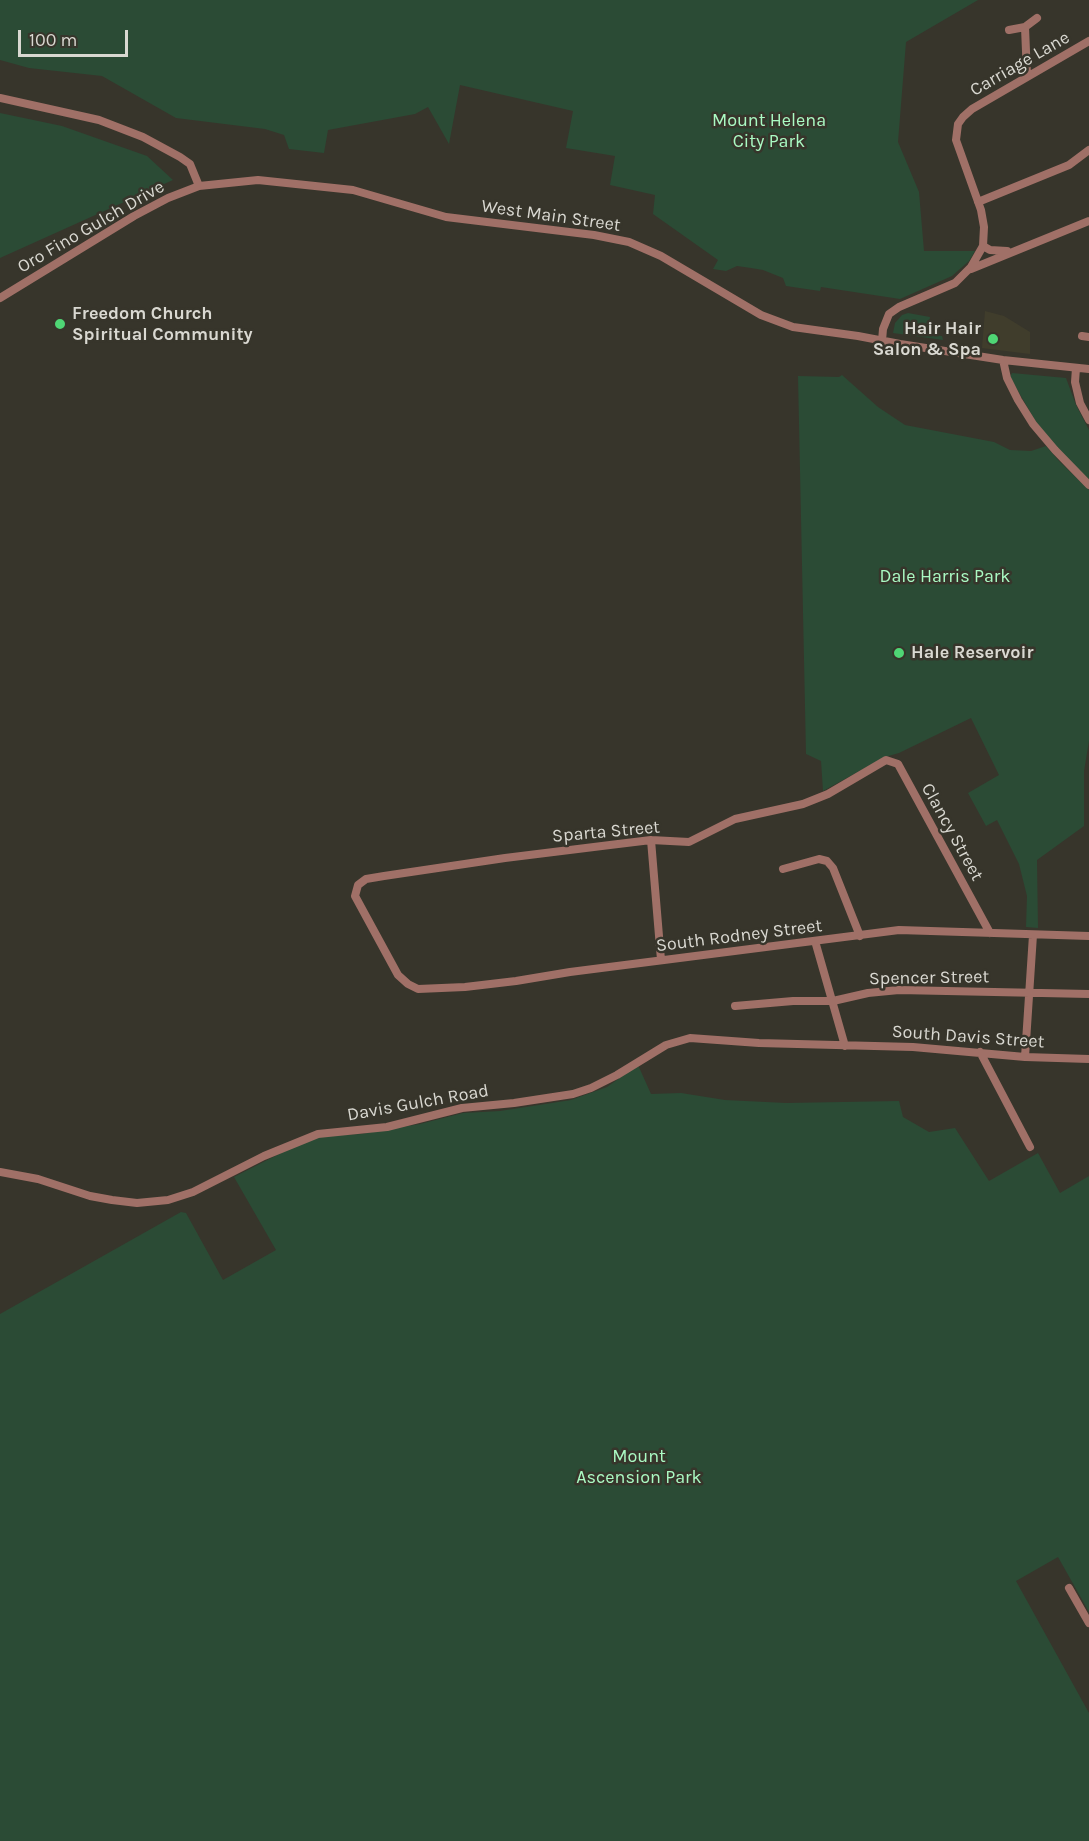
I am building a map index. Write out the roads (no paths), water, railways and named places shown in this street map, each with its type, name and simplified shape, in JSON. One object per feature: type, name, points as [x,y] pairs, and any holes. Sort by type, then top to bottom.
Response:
[{"type":"street","points":[[1010,30],[1025,27],[1037,18]]},
{"type":"street","points":[[1025,27],[1027,76]]},
{"type":"street","name":"Carriage Lane","points":[[983,246],[984,227],[978,202],[956,140],[958,124],[972,108],[1089,41]]},
{"type":"street","points":[[0,98],[99,120],[143,137],[190,164],[199,186]]},
{"type":"street","points":[[978,202],[1069,165],[1089,150]]},
{"type":"street","name":"West Main Street","points":[[199,186],[258,180],[353,190],[446,217],[618,239],[661,256],[771,320],[794,327],[1003,360],[1089,369]]},
{"type":"street","name":"Oro Fino Gulch Drive","points":[[0,298],[134,216],[168,198],[199,186]]},
{"type":"street","points":[[968,271],[1089,221]]},
{"type":"street","points":[[882,341],[883,329],[890,314],[899,307],[955,283],[968,271],[983,246],[997,252],[1015,250]]},
{"type":"street","points":[[1003,360],[1007,378],[1033,424],[1089,485]]},
{"type":"street","points":[[1076,368],[1075,382],[1080,403],[1089,420]]},
{"type":"street","name":"Clancy Street","points":[[879,765],[886,760],[898,764],[990,933]]},
{"type":"street","name":"Sparta Street","points":[[398,975],[356,896],[358,885],[366,879],[476,862],[651,840],[689,842],[735,819],[803,804],[828,794],[879,765]]},
{"type":"street","points":[[651,840],[661,960]]},
{"type":"street","points":[[783,869],[819,859],[827,861],[833,868],[860,936]]},
{"type":"street","name":"South Rodney Street","points":[[398,975],[418,989],[463,987],[899,930],[1089,936]]},
{"type":"street","points":[[1025,1057],[1033,935]]},
{"type":"street","points":[[814,941],[845,1046]]},
{"type":"street","name":"Spencer Street","points":[[735,1006],[793,1001],[833,1001],[868,993],[898,990],[1089,994]]},
{"type":"street","name":"Davis Gulch Road","points":[[0,1172],[38,1179],[90,1196],[153,1203],[193,1192],[264,1156],[318,1134],[387,1127],[462,1108],[573,1094],[599,1084],[658,1049],[682,1040],[697,1038],[845,1046]]},
{"type":"street","name":"South Davis Street","points":[[845,1046],[910,1047],[1025,1057],[1089,1059]]},
{"type":"street","points":[[980,1052],[1030,1147]]},
{"type":"street","points":[[1069,1588],[1089,1623]]},
{"type":"place","name":"Freedom Church Spiritual Community","points":[[60,324]]},
{"type":"place","name":"Hair Hair Salon & Spa","points":[[993,339]]},
{"type":"place","name":"Hale Reservoir","points":[[899,653]]},
{"type":"park label","name":"Mount Helena City Park","points":[[769,131]]},
{"type":"park label","name":"Dale Harris Park","points":[[945,577]]},
{"type":"park label","name":"Mount Ascension Park","points":[[639,1467]]}]
